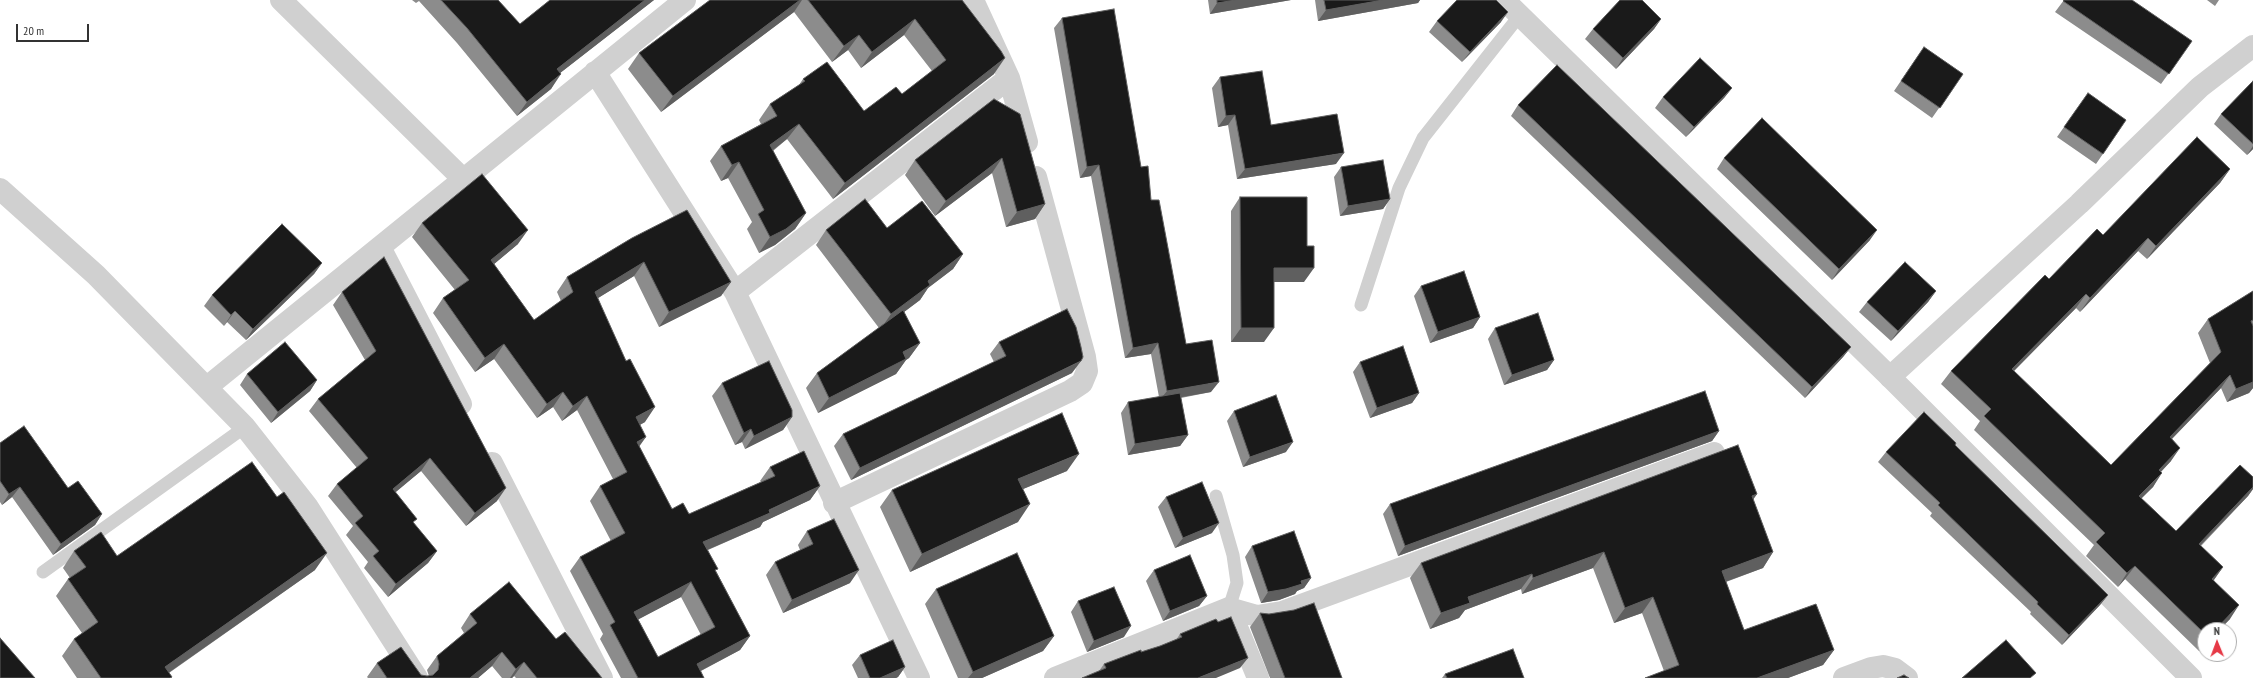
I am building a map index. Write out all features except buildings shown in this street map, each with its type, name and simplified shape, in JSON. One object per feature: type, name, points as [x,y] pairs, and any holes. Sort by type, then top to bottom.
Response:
[{"type":"street","points":[[282,0],[463,180]]},
{"type":"street","points":[[207,387],[685,0]]},
{"type":"street","points":[[834,503],[1070,391],[1082,383],[1087,371],[1085,357],[1009,78],[973,0]]},
{"type":"street","points":[[1504,0],[1890,377],[2188,677]]},
{"type":"street","points":[[1890,377],[2080,204],[2200,87],[2253,46]]},
{"type":"street","points":[[595,72],[735,292],[834,503],[920,678]]},
{"type":"street","points":[[735,292],[1009,78]]},
{"type":"street","points":[[0,189],[96,275],[245,427],[307,506],[417,678]]},
{"type":"street","points":[[380,247],[471,424]]},
{"type":"street","points":[[482,445],[602,678]]},
{"type":"street","points":[[1055,678],[1229,608],[1257,616],[1282,612],[1714,453]]},
{"type":"street","points":[[1229,608],[1258,678]]},
{"type":"street","points":[[1844,678],[1871,668],[1883,666],[1895,669],[1907,678]]},
{"type":"lane","points":[[1361,305],[1399,188],[1423,138],[1520,16]]},
{"type":"lane","points":[[43,572],[245,427]]},
{"type":"lane","points":[[1216,496],[1233,555],[1237,583],[1229,608]]}]
